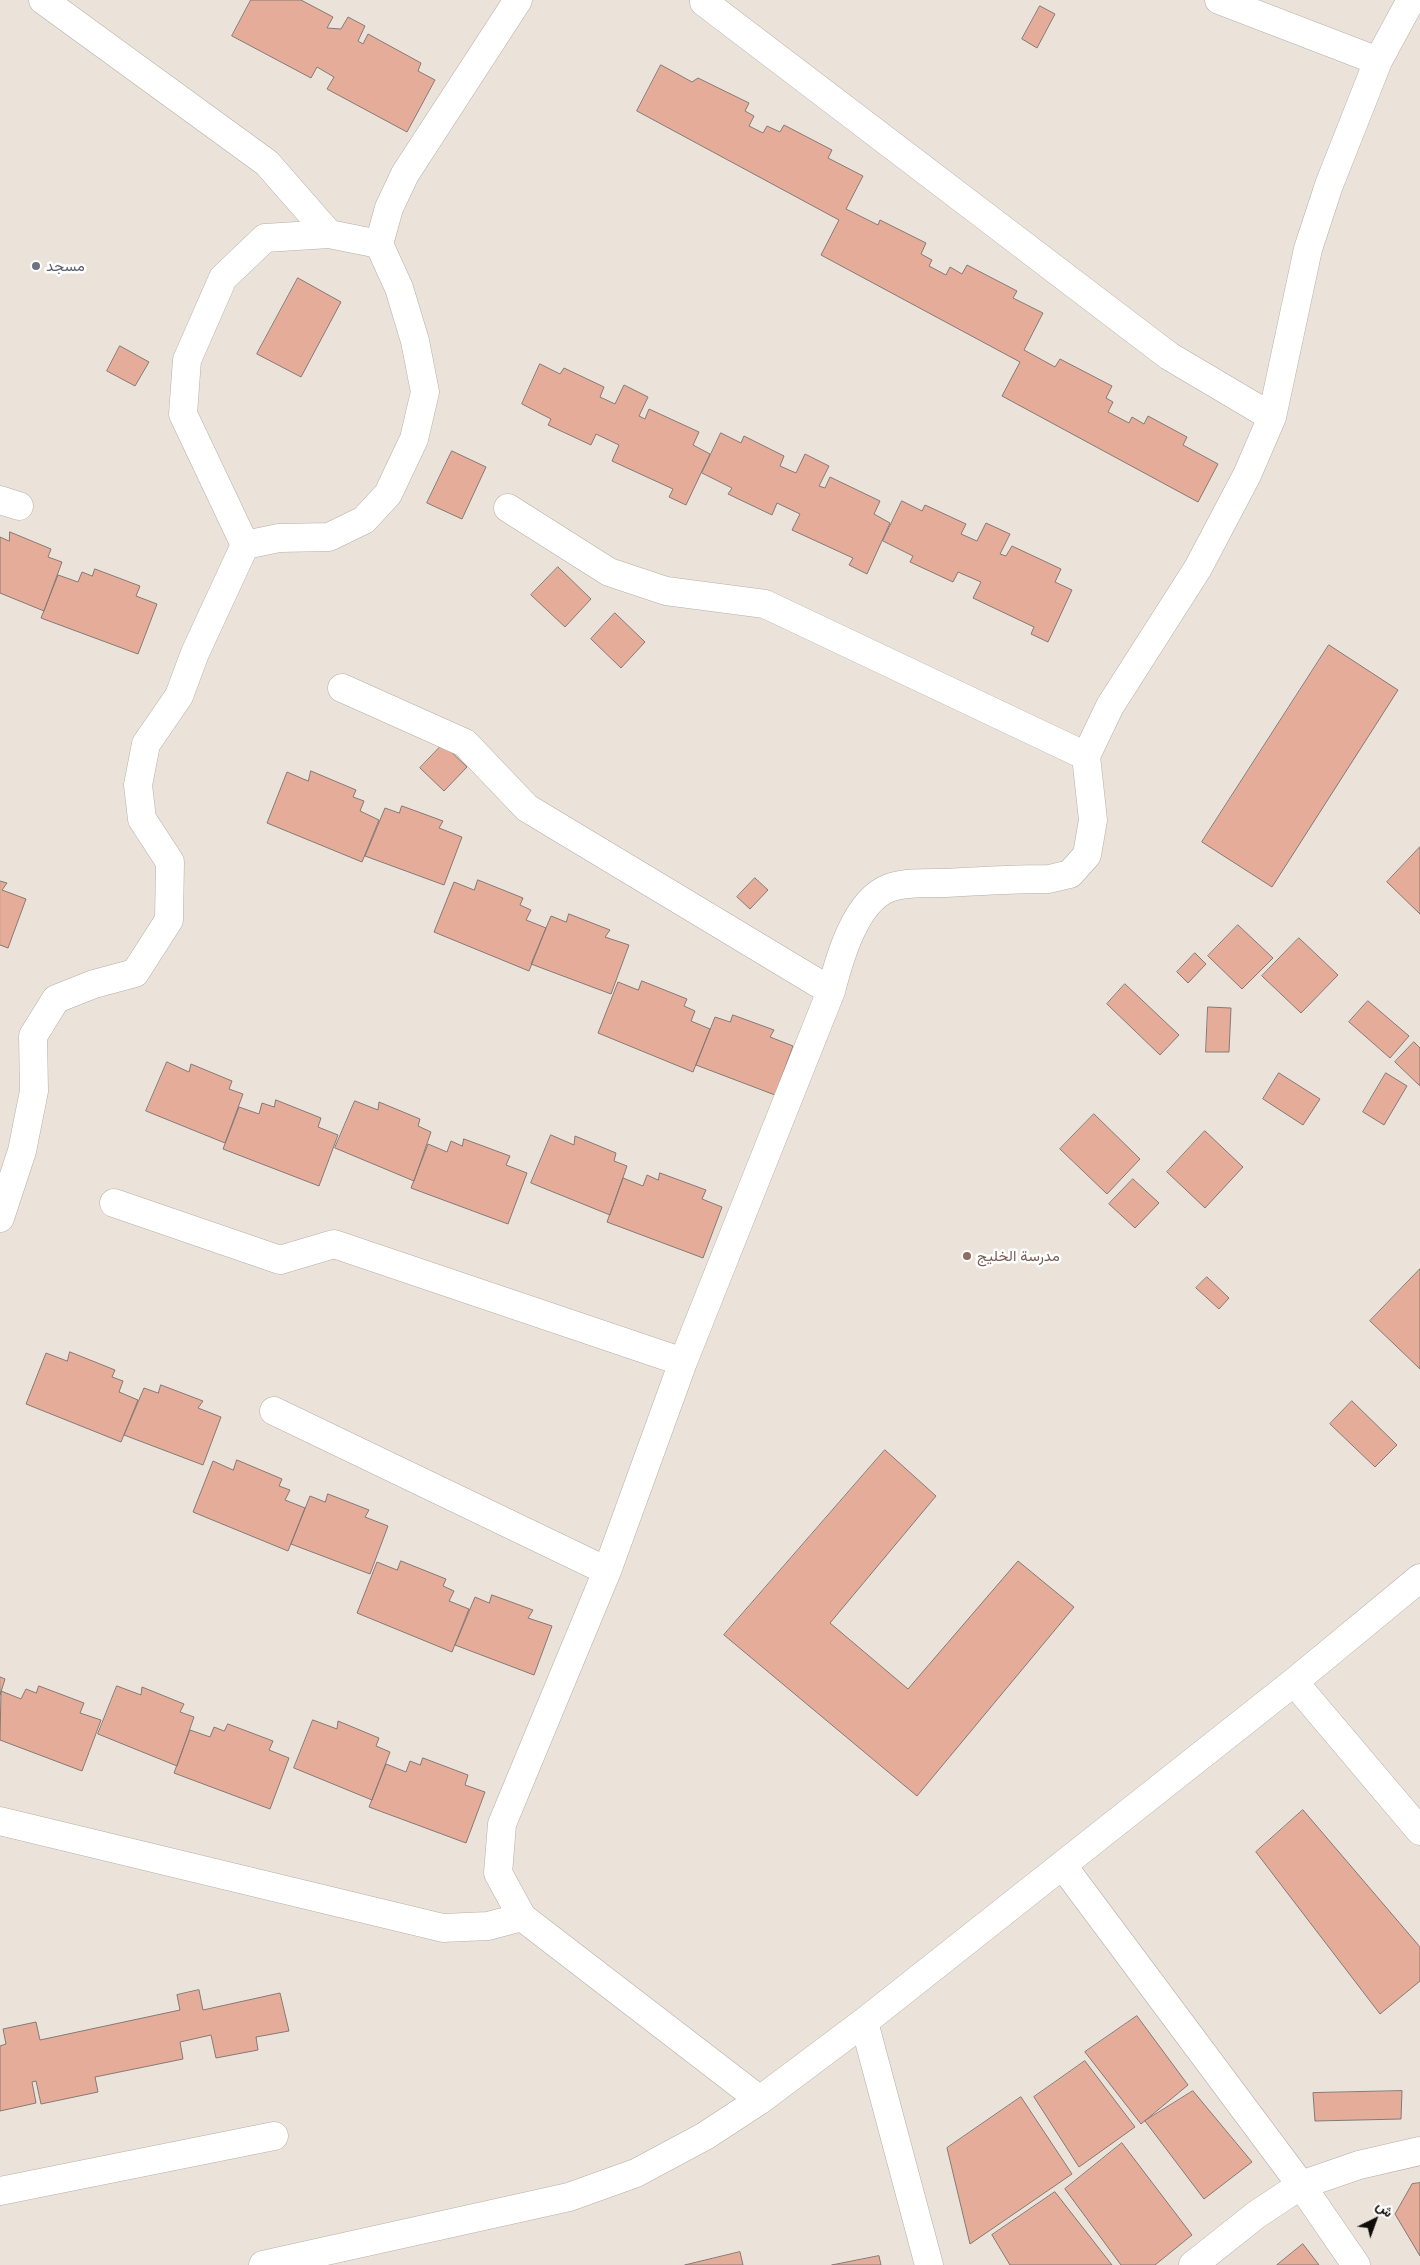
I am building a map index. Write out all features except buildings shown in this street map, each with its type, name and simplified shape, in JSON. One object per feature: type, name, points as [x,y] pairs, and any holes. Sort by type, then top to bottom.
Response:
[{"type":"street","points":[[44,0],[267,163],[328,234]]},
{"type":"street","points":[[245,545],[279,538],[329,536],[364,520],[388,494],[414,439],[426,392],[416,341],[399,288],[379,244],[389,208],[405,174],[518,0]]},
{"type":"street","points":[[1219,0],[1378,61]]},
{"type":"street","points":[[760,2100],[522,1918],[498,1873],[502,1824],[607,1570],[683,1362],[832,992],[840,954],[855,924],[869,902],[888,888],[918,884],[1049,879],[1070,874],[1087,855],[1093,820],[1086,756],[1110,706],[1198,568],[1247,476],[1272,417],[1308,249],[1329,185],[1378,61],[1411,0]]},
{"type":"street","points":[[704,2],[1169,356],[1272,417]]},
{"type":"street","points":[[245,545],[183,414],[188,360],[223,278],[265,238],[328,234],[379,244]]},
{"type":"street","points":[[508,508],[609,572],[666,591],[765,604],[1086,756]]},
{"type":"street","points":[[0,1218],[22,1151],[34,1091],[33,1036],[56,999],[94,984],[136,973],[169,920],[170,862],[142,819],[138,785],[146,744],[179,696],[195,653],[245,545]]},
{"type":"street","points":[[342,688],[465,743],[527,808],[832,992]]},
{"type":"street","points":[[114,1203],[280,1260],[334,1244],[683,1362]]},
{"type":"street","points":[[274,1411],[607,1570]]},
{"type":"street","points":[[263,2265],[569,2197],[636,2173],[705,2136],[760,2100],[864,2022],[1294,1682],[1420,1578]]},
{"type":"street","points":[[1294,1682],[1420,1831]]},
{"type":"street","points":[[0,1821],[443,1928],[488,1926],[522,1918]]},
{"type":"street","points":[[1063,1866],[1301,2185],[1356,2265]]},
{"type":"street","points":[[864,2022],[929,2265]]},
{"type":"street","points":[[0,2191],[274,2136]]},
{"type":"street","points":[[1193,2265],[1256,2215],[1301,2185],[1359,2165],[1420,2151]]},
{"type":"place","name":"مسجد","points":[[36,266]]},
{"type":"place","name":"مدرسة الخليج","points":[[967,1256]]}]
